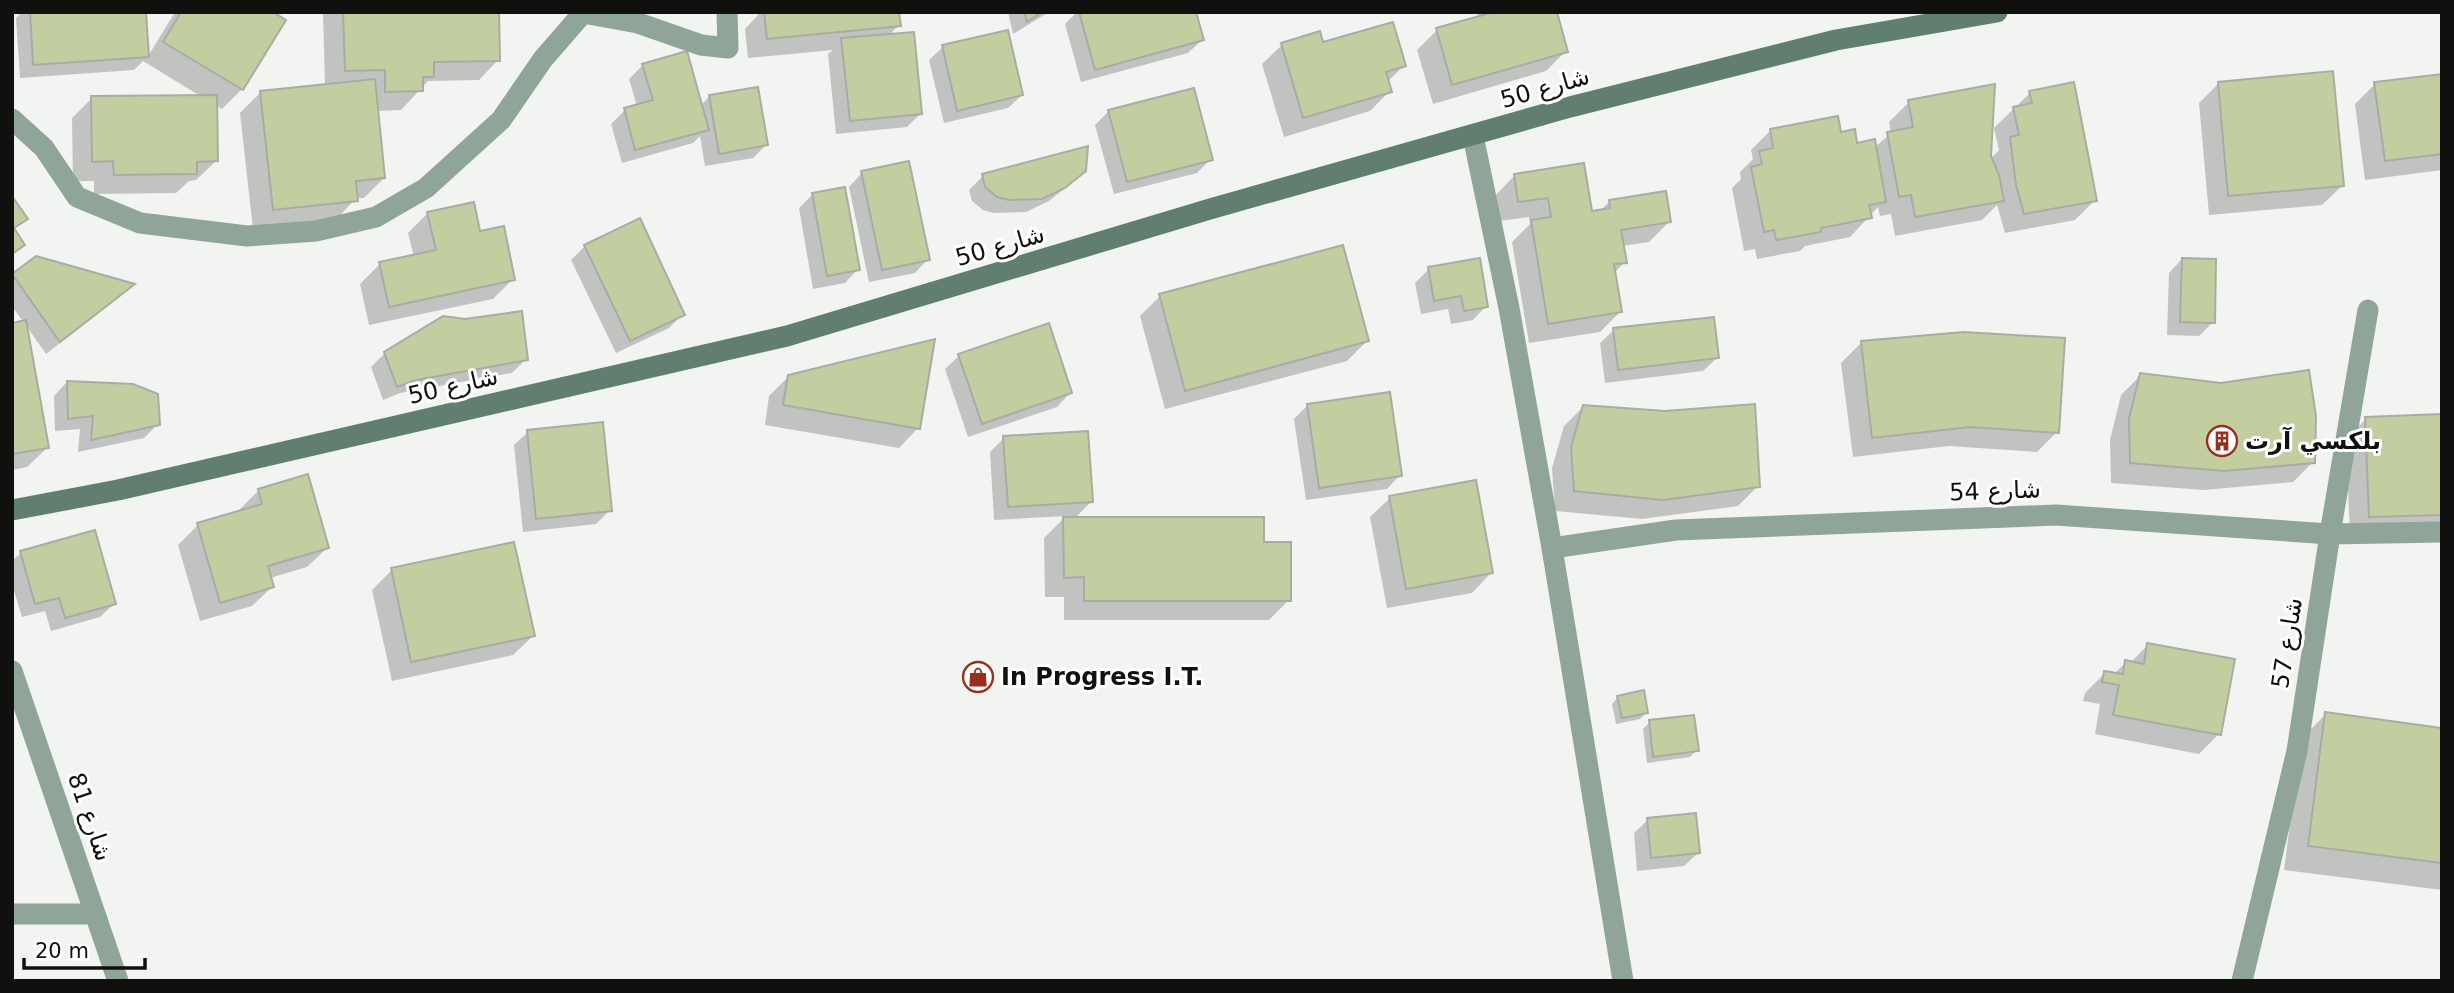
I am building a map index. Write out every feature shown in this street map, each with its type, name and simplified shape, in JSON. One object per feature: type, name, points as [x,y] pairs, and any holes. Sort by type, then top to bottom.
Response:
[{"type":"street","points":[[12,119],[44,148],[77,197],[140,223],[247,236],[316,231],[376,217],[426,188],[501,120],[543,59],[583,13],[638,23],[702,45],[728,48],[727,12]]},
{"type":"street","name":"شارع 50","points":[[12,510],[118,490],[787,336],[1210,209],[1570,107],[1836,40],[1997,12]]},
{"type":"street","points":[[1473,136],[1509,309],[1552,548],[1623,981]]},
{"type":"street","name":"شارع 57","points":[[2242,981],[2297,751],[2368,310]]},
{"type":"street","name":"شارع 54","points":[[1552,548],[1676,530],[2056,514],[2330,534],[2442,532]]},
{"type":"street","name":"شارع 81","points":[[12,671],[118,981]]},
{"type":"street","points":[[12,914],[95,914]]},
{"type":"building","points":[[30,12],[146,12],[149,57],[33,65]]},
{"type":"building","points":[[181,12],[273,12],[286,20],[243,90],[163,42]]},
{"type":"building","points":[[343,12],[499,12],[500,61],[434,62],[434,77],[423,77],[423,91],[385,92],[385,70],[345,71]]},
{"type":"building","points":[[764,12],[899,12],[901,26],[767,39]]},
{"type":"building","points":[[1024,12],[1042,12],[1027,22]]},
{"type":"building","points":[[1079,12],[1196,12],[1204,40],[1095,70]]},
{"type":"building","points":[[1494,12],[1557,12],[1568,52],[1452,85],[1436,28]]},
{"type":"building","points":[[1393,22],[1406,66],[1386,72],[1392,92],[1303,118],[1281,43],[1320,31],[1323,42]]},
{"type":"building","points":[[1008,30],[1023,95],[957,111],[942,45]]},
{"type":"building","points":[[914,32],[922,114],[850,121],[841,38]]},
{"type":"building","points":[[687,51],[709,130],[635,150],[624,108],[653,100],[642,64]]},
{"type":"building","points":[[2333,71],[2344,186],[2228,196],[2218,82]]},
{"type":"building","points":[[2442,74],[2442,154],[2385,161],[2374,82]]},
{"type":"building","points":[[375,79],[385,178],[356,181],[358,201],[273,210],[260,91]]},
{"type":"building","points":[[2074,82],[2097,201],[2024,214],[2016,185],[2010,137],[2019,135],[2013,107],[2032,103],[2029,91]]},
{"type":"building","points":[[1995,84],[1991,156],[1999,175],[2004,201],[1915,217],[1911,195],[1899,197],[1887,132],[1913,127],[1908,100]]},
{"type":"building","points":[[758,87],[768,145],[719,154],[709,95]]},
{"type":"building","points":[[1194,88],[1213,160],[1127,182],[1108,110]]},
{"type":"building","points":[[217,95],[218,161],[197,162],[197,174],[114,175],[113,161],[92,162],[91,96]]},
{"type":"building","points":[[1838,116],[1841,132],[1855,129],[1857,143],[1875,139],[1886,202],[1869,205],[1872,218],[1821,228],[1821,232],[1776,240],[1774,230],[1764,232],[1751,167],[1762,164],[1759,151],[1773,148],[1770,129]]},
{"type":"building","points":[[1088,146],[1086,171],[1065,188],[1042,199],[1009,200],[997,197],[985,187],[982,174]]},
{"type":"building","points":[[909,161],[930,260],[882,270],[861,171]]},
{"type":"building","points":[[1584,163],[1592,211],[1610,208],[1609,200],[1666,191],[1671,222],[1621,230],[1627,263],[1614,264],[1622,312],[1548,324],[1531,220],[1551,217],[1548,198],[1518,202],[1514,174]]},
{"type":"building","points":[[845,187],[860,270],[827,276],[812,193]]},
{"type":"building","points":[[12,196],[28,219],[14,228],[25,245],[12,254]]},
{"type":"building","points":[[474,202],[480,231],[504,226],[515,280],[389,307],[379,262],[436,250],[427,212]]},
{"type":"building","points":[[640,218],[685,315],[630,341],[584,245]]},
{"type":"building","points":[[1343,245],[1369,341],[1185,391],[1159,294]]},
{"type":"building","points":[[36,256],[135,284],[60,342],[12,274]]},
{"type":"building","points":[[1480,258],[1488,307],[1464,311],[1461,296],[1434,301],[1428,267]]},
{"type":"building","points":[[2182,258],[2216,259],[2215,323],[2180,322]]},
{"type":"building","points":[[522,311],[528,360],[416,380],[397,387],[384,352],[443,316],[465,319]]},
{"type":"building","points":[[1714,317],[1719,358],[1618,370],[1613,328]]},
{"type":"building","points":[[26,320],[49,448],[12,454],[12,323]]},
{"type":"building","points":[[1049,323],[1072,393],[982,424],[958,354]]},
{"type":"building","points":[[1964,332],[2065,338],[2059,433],[1970,427],[1872,438],[1861,341]]},
{"type":"building","points":[[935,339],[920,429],[783,405],[788,375]]},
{"type":"building","name":"بلكسي آرت","points":[[2309,370],[2316,416],[2315,463],[2224,471],[2130,463],[2129,419],[2140,373],[2221,383]]},
{"type":"building","points":[[67,381],[133,384],[158,394],[160,425],[91,440],[93,416],[68,419]]},
{"type":"building","points":[[1390,392],[1402,476],[1319,488],[1307,404]]},
{"type":"building","points":[[1755,404],[1760,487],[1663,500],[1574,491],[1571,447],[1583,405],[1665,411]]},
{"type":"building","points":[[2442,414],[2442,515],[2369,517],[2365,417]]},
{"type":"building","points":[[603,422],[612,511],[536,519],[527,430]]},
{"type":"building","points":[[1088,431],[1093,502],[1008,507],[1003,436]]},
{"type":"building","points":[[308,474],[329,548],[268,566],[274,587],[220,603],[197,523],[262,504],[258,489]]},
{"type":"building","points":[[1476,480],[1493,573],[1406,589],[1389,496]]},
{"type":"building","points":[[1063,517],[1264,517],[1264,542],[1291,542],[1291,601],[1084,601],[1084,577],[1064,578]]},
{"type":"building","points":[[95,530],[116,604],[65,618],[59,598],[35,604],[20,551]]},
{"type":"building","points":[[514,542],[535,636],[411,662],[391,568]]},
{"type":"building","points":[[2147,643],[2235,659],[2221,735],[2113,715],[2119,685],[2102,682],[2104,671],[2123,674],[2125,660],[2144,664]]},
{"type":"building","points":[[1644,690],[1648,713],[1622,718],[1617,696]]},
{"type":"building","points":[[2325,712],[2442,728],[2442,863],[2308,846]]},
{"type":"building","points":[[1694,715],[1699,751],[1653,757],[1649,720]]},
{"type":"building","points":[[1696,813],[1700,853],[1651,858],[1647,818]]},
{"type":"place","name":"بلكسي آرت","points":[[2222,441]]},
{"type":"place","name":"In Progress I.T.","points":[[978,677]]}]
